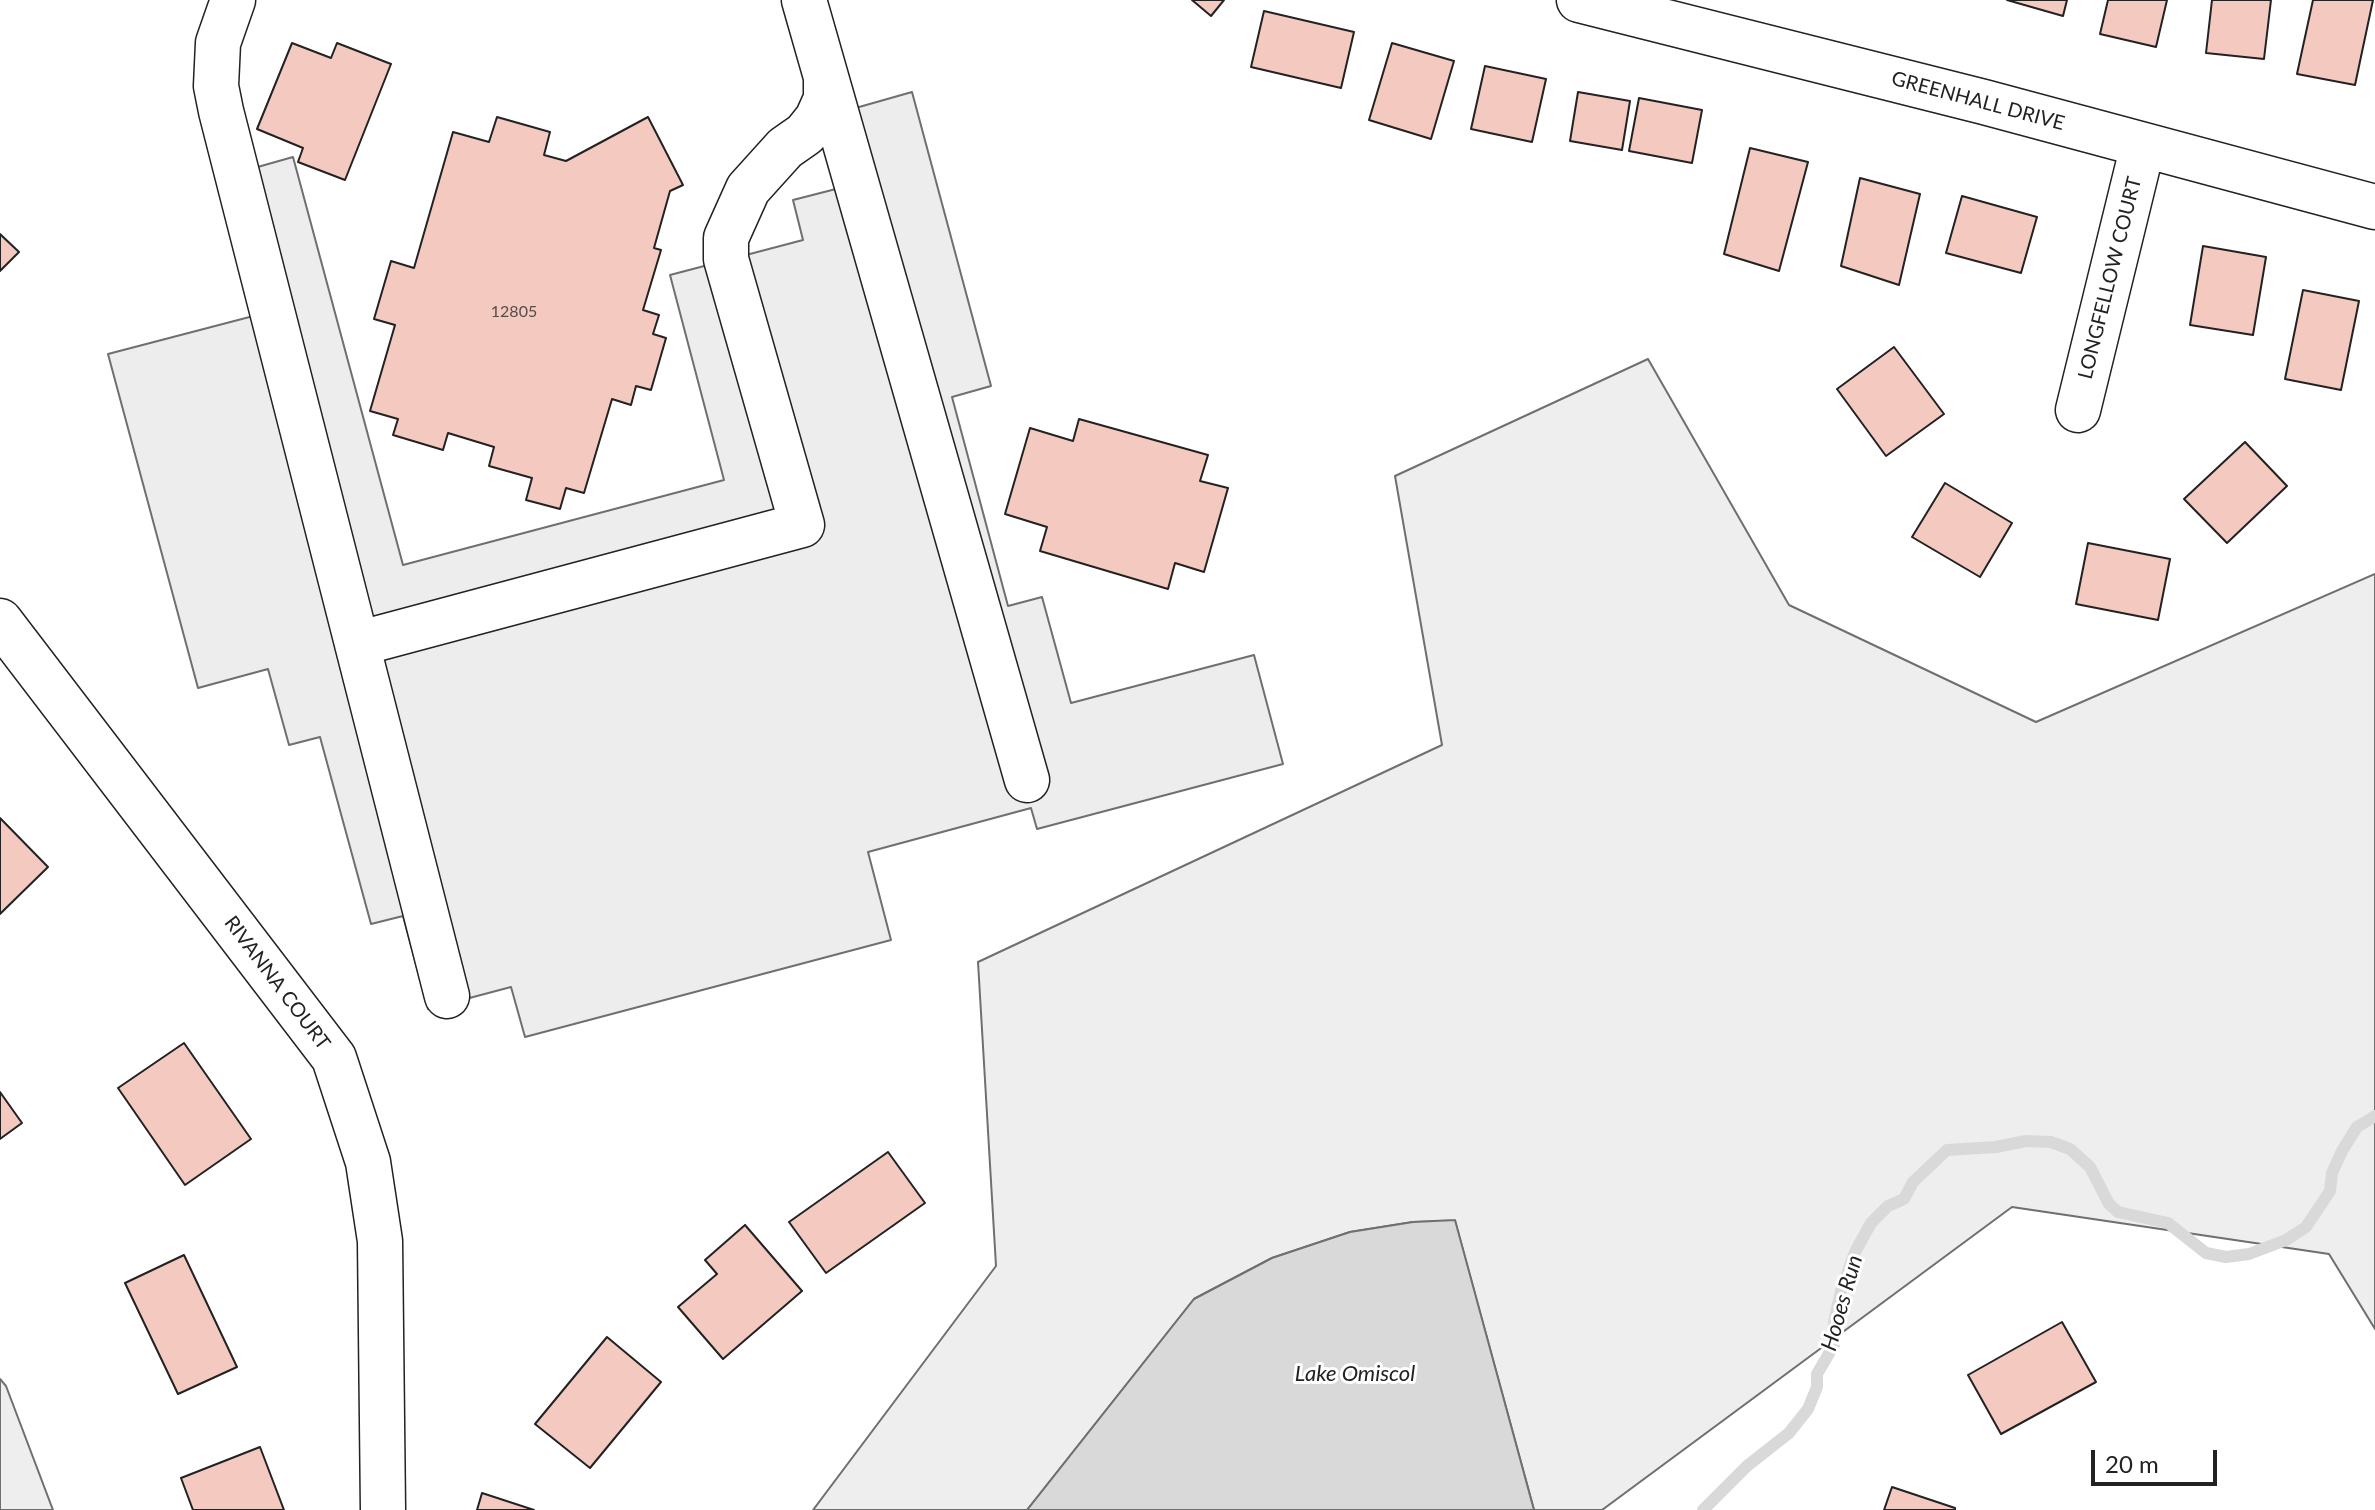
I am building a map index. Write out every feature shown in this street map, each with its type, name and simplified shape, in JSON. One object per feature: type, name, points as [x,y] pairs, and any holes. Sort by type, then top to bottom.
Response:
[{"type":"street","points":[[233,0],[218,43],[216,86],[447,996]]},
{"type":"street","points":[[804,0],[1027,780]]},
{"type":"street","name":"GREENHALL DRIVE","points":[[1579,0],[2375,207]]},
{"type":"street","points":[[357,644],[802,525],[726,259],[726,238],[748,189],[817,119],[826,99],[826,78]]},
{"type":"street","name":"LONGFELLOW COURT","points":[[2078,410],[2143,145]]},
{"type":"street","name":"RIVANNA COURT","points":[[0,621],[334,1058],[368,1162],[380,1241],[383,1510]]},
{"type":"shaded area","points":[[912,92],[991,386],[952,397],[1008,606],[1042,597],[1071,703],[1254,655],[1283,764],[1037,829],[1031,808],[868,852],[891,940],[525,1037],[511,987],[428,1009],[403,916],[371,924],[320,737],[289,745],[268,669],[198,688],[108,354],[284,308],[247,170],[293,157],[403,565],[724,480],[670,275],[803,240],[793,200],[871,180],[852,109]]},
{"type":"shaded area","points":[[1648,359],[1789,605],[2036,722],[2375,574],[2375,1329],[2329,1254],[2012,1207],[1602,1510],[1534,1510],[1455,1221],[1413,1222],[1350,1232],[1272,1258],[1194,1299],[1027,1510],[813,1510],[996,1266],[978,962],[1442,745],[1395,476]]},
{"type":"shaded area","points":[[0,1379],[6,1386],[53,1510],[0,1510]]},
{"type":"water","name":"Lake Omiscol","points":[[1455,1220],[1534,1510],[1027,1510],[1194,1299],[1272,1258],[1350,1232],[1413,1222]]},
{"type":"building","points":[[1192,0],[1224,0],[1211,16]]},
{"type":"building","points":[[2007,0],[2067,0],[2063,16]]},
{"type":"building","points":[[2108,0],[2167,0],[2156,47],[2100,34]]},
{"type":"building","points":[[2212,0],[2271,0],[2264,59],[2206,53]]},
{"type":"building","points":[[2313,0],[2373,0],[2355,85],[2297,74]]},
{"type":"building","points":[[1264,11],[1354,32],[1341,88],[1251,67]]},
{"type":"building","points":[[292,43],[331,58],[337,43],[391,64],[345,180],[298,162],[303,148],[257,129]]},
{"type":"building","points":[[1392,43],[1454,61],[1431,139],[1369,120]]},
{"type":"building","points":[[1485,66],[1546,79],[1532,142],[1471,129]]},
{"type":"building","points":[[1578,92],[1630,101],[1622,150],[1570,141]]},
{"type":"building","points":[[1639,98],[1702,110],[1692,163],[1629,151]]},
{"type":"building","points":[[497,117],[550,132],[544,155],[566,161],[648,117],[683,185],[670,191],[654,248],[661,250],[643,310],[659,315],[653,334],[666,338],[651,390],[636,386],[631,405],[612,399],[584,493],[566,488],[560,509],[526,500],[532,478],[489,466],[494,447],[448,433],[443,450],[393,435],[398,419],[370,411],[395,325],[374,319],[391,261],[414,268],[453,132],[489,142]]},
{"type":"building","points":[[1750,148],[1808,162],[1779,271],[1724,254]]},
{"type":"building","points":[[1860,178],[1920,194],[1899,285],[1841,266]]},
{"type":"building","points":[[1962,196],[2037,217],[2021,273],[1946,253]]},
{"type":"building","points":[[0,234],[19,252],[0,271]]},
{"type":"building","points":[[2203,246],[2266,257],[2253,335],[2190,325]]},
{"type":"building","points":[[2303,290],[2359,301],[2341,390],[2285,379]]},
{"type":"building","points":[[1894,347],[1944,414],[1886,456],[1837,389]]},
{"type":"building","points":[[1079,419],[1208,455],[1200,481],[1228,488],[1204,572],[1175,563],[1168,589],[1040,551],[1047,527],[1005,514],[1030,428],[1073,441]]},
{"type":"building","points":[[2245,442],[2287,486],[2227,543],[2184,499]]},
{"type":"building","points":[[1945,483],[2012,523],[1980,577],[1912,537]]},
{"type":"building","points":[[2088,543],[2170,559],[2158,620],[2076,604]]},
{"type":"building","points":[[0,818],[48,867],[0,914]]},
{"type":"building","points":[[184,1043],[251,1139],[185,1185],[118,1088]]},
{"type":"building","points":[[0,1092],[22,1123],[0,1139]]},
{"type":"building","points":[[888,1152],[925,1203],[826,1273],[789,1222]]},
{"type":"building","points":[[745,1225],[802,1291],[723,1359],[678,1307],[717,1274],[705,1260]]},
{"type":"building","points":[[184,1255],[237,1367],[178,1394],[125,1283]]},
{"type":"building","points":[[2062,1322],[2096,1382],[2001,1434],[1968,1375]]},
{"type":"building","points":[[607,1337],[661,1382],[590,1468],[535,1424]]},
{"type":"building","points":[[260,1447],[284,1510],[193,1510],[181,1478]]},
{"type":"building","points":[[1892,1487],[1955,1508],[1955,1510],[1884,1510]]},
{"type":"building","points":[[482,1493],[534,1510],[477,1510]]},
{"type":"waterway","name":"Hooes Run","points":[[1703,1510],[1747,1466],[1789,1433],[1808,1409],[1817,1387],[1817,1374],[1834,1345],[1834,1322],[1855,1252],[1871,1223],[1888,1206],[1904,1199],[1913,1182],[1947,1150],[1996,1147],[2026,1141],[2051,1142],[2070,1149],[2090,1167],[2109,1204],[2118,1212],[2168,1223],[2206,1253],[2226,1257],[2249,1254],[2286,1240],[2306,1227],[2330,1191],[2332,1173],[2342,1151],[2357,1127],[2375,1116]]}]
